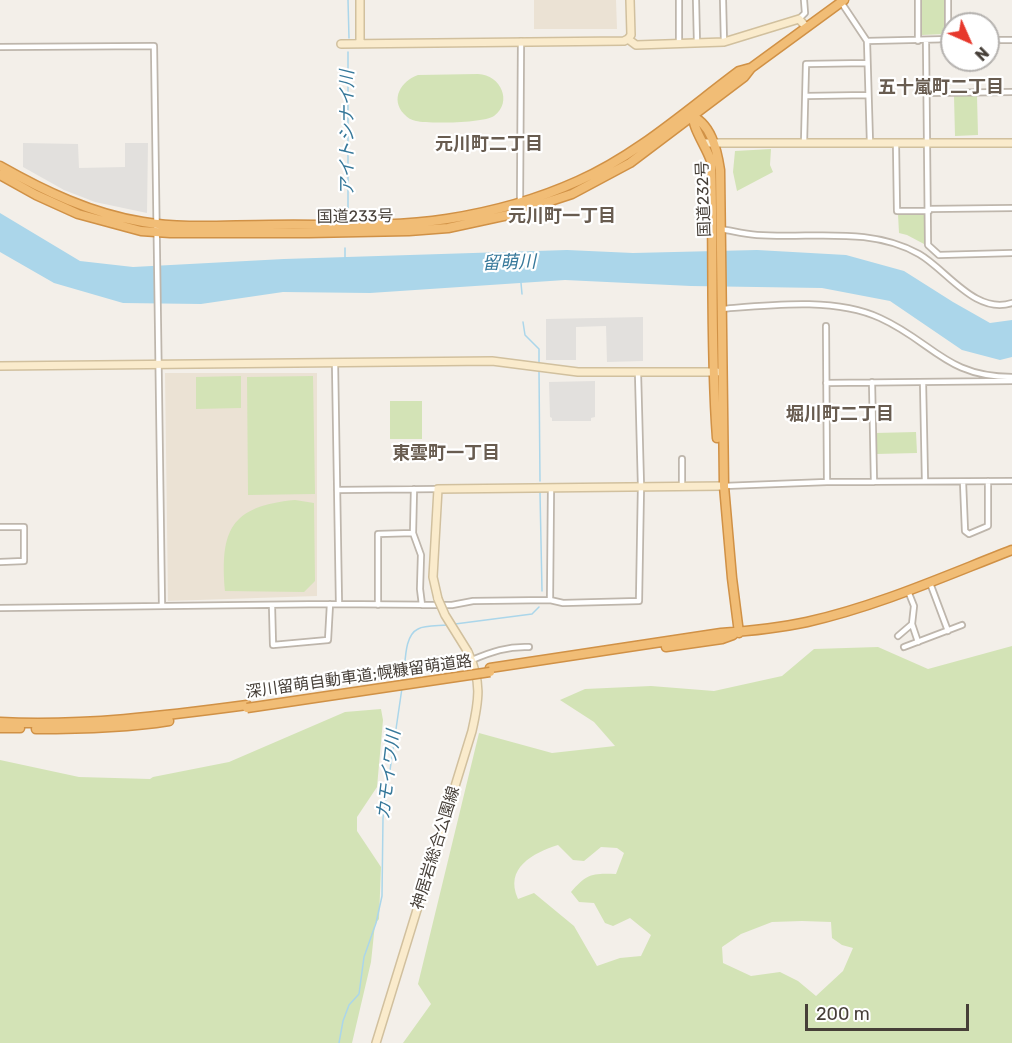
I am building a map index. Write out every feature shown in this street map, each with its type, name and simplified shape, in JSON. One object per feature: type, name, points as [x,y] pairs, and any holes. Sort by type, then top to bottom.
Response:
[{"type":"highway","name":"国道233号","points":[[0,175],[78,214],[141,231],[156,228],[409,231],[448,228],[572,194],[630,163],[704,102],[744,77],[751,68],[842,1]]},
{"type":"highway","points":[[682,119],[699,126],[704,102]]},
{"type":"highway","name":"国道232号","points":[[691,112],[709,142],[717,150],[720,170],[717,235],[720,473],[724,486],[739,633]]},
{"type":"highway","name":"国道233号","points":[[0,166],[39,188],[80,206],[143,222],[156,228]]},
{"type":"highway","points":[[739,633],[808,622],[908,591],[1012,550]]},
{"type":"highway","name":"深川留萌自動車道;幌糠留萌道路","points":[[0,722],[86,723],[247,706],[739,633]]},
{"type":"highway","name":"深川留萌自動車道;幌糠留萌道路","points":[[0,728],[79,729],[147,725],[247,706]]},
{"type":"street","points":[[360,0],[360,44]]},
{"type":"street","points":[[341,44],[624,41],[631,35],[630,0]]},
{"type":"street","points":[[679,0],[679,44]]},
{"type":"street","points":[[696,0],[697,43]]},
{"type":"street","points":[[723,0],[724,42]]},
{"type":"street","points":[[628,39],[636,45],[724,42],[799,19],[805,13],[804,0]]},
{"type":"street","points":[[918,0],[918,41]]},
{"type":"street","points":[[842,1],[867,41],[870,143]]},
{"type":"street","points":[[799,19],[806,27]]},
{"type":"street","points":[[867,41],[940,39]]},
{"type":"street","points":[[926,40],[928,245],[939,255],[1012,254]]},
{"type":"street","points":[[520,207],[521,41]]},
{"type":"street","points":[[0,47],[154,46],[162,606]]},
{"type":"street","points":[[804,143],[806,64],[867,63]]},
{"type":"street","points":[[926,93],[1012,92]]},
{"type":"street","points":[[806,96],[868,95]]},
{"type":"street","points":[[709,142],[1012,143]]},
{"type":"street","points":[[896,144],[897,211],[1012,208]]},
{"type":"street","points":[[717,235],[859,236],[886,240],[922,255],[974,297],[988,304],[1003,306],[1012,303]]},
{"type":"street","points":[[719,304],[825,306],[857,310],[881,318],[951,364],[973,373],[1012,377]]},
{"type":"street","points":[[826,326],[827,482]]},
{"type":"street","points":[[0,366],[492,361],[578,372],[717,372]]},
{"type":"street","points":[[335,363],[339,604]]},
{"type":"street","points":[[0,608],[330,604],[452,605],[473,601],[550,600],[563,603],[639,601],[641,486],[638,373]]},
{"type":"street","points":[[826,382],[1012,381]]},
{"type":"street","points":[[872,382],[874,482]]},
{"type":"street","points":[[923,382],[925,481]]},
{"type":"street","points":[[682,459],[682,486]]},
{"type":"street","points":[[338,490],[1012,481]]},
{"type":"street","points":[[963,482],[965,531],[969,534],[987,526],[988,482]]},
{"type":"street","points":[[550,600],[551,488]]},
{"type":"street","points":[[414,489],[413,533],[421,555],[422,605]]},
{"type":"street","name":"神居岩総合公園線","points":[[376,1043],[472,730],[478,703],[478,679],[472,660],[445,615],[438,599],[433,576],[438,489]]},
{"type":"street","points":[[0,527],[24,527],[24,561],[0,562]]},
{"type":"street","points":[[378,604],[378,534],[413,533]]},
{"type":"street","points":[[930,582],[948,631]]},
{"type":"street","points":[[908,591],[914,606],[912,624],[918,642]]},
{"type":"street","points":[[272,606],[273,645],[328,640],[330,604]]},
{"type":"street","points":[[898,636],[912,624]]},
{"type":"street","points":[[904,647],[962,625]]},
{"type":"street","points":[[472,660],[496,650],[516,646],[529,647]]},
{"type":"shaded area","points":[[534,0],[616,0],[617,29],[534,29]]},
{"type":"shaded area","points":[[23,143],[78,144],[79,168],[125,167],[125,143],[148,143],[147,213],[95,202],[64,190],[23,167]]},
{"type":"shaded area","points":[[643,317],[643,361],[607,362],[606,326],[576,327],[576,360],[546,360],[546,319]]},
{"type":"shaded area","points":[[165,373],[317,373],[317,596],[168,601]]},
{"type":"shaded area","points":[[595,381],[595,417],[591,418],[591,421],[552,421],[549,382]]},
{"type":"green space","points":[[922,0],[945,0],[945,12],[940,12],[940,34],[922,35]]},
{"type":"green space","points":[[478,74],[493,79],[502,90],[503,104],[494,116],[469,121],[422,122],[410,119],[400,108],[399,91],[402,86],[418,75]]},
{"type":"green space","points":[[954,96],[977,96],[978,135],[955,136]]},
{"type":"green space","points":[[771,149],[770,165],[773,172],[737,191],[733,172],[735,151]]},
{"type":"green space","points":[[898,214],[925,214],[924,244],[899,233]]},
{"type":"green space","points":[[241,376],[241,408],[196,409],[196,377]]},
{"type":"green space","points":[[313,376],[315,494],[248,495],[247,377]]},
{"type":"green space","points":[[390,401],[422,401],[422,439],[390,439]]},
{"type":"green space","points":[[916,432],[917,453],[876,454],[875,433]]},
{"type":"green space","points":[[295,500],[314,503],[315,581],[304,592],[225,591],[225,552],[228,537],[234,525],[256,508]]},
{"type":"green space","points":[[1012,646],[1012,1043],[403,1043],[431,1004],[418,984],[479,733],[552,753],[615,746],[594,722],[560,700],[585,689],[651,686],[714,691],[782,676],[814,649],[878,647],[928,669]],"holes":[[[558,845],[573,860],[584,861],[601,847],[617,848],[624,853],[616,874],[590,876],[581,881],[571,892],[579,902],[594,903],[605,923],[613,926],[630,918],[651,935],[641,956],[620,958],[597,966],[574,926],[534,893],[518,899],[515,879],[523,863],[539,852]],[[772,922],[831,922],[832,938],[842,945],[853,948],[843,971],[816,996],[798,981],[780,972],[751,976],[723,963],[722,947],[741,934]]]},
{"type":"green space","points":[[381,709],[383,720],[377,787],[357,817],[357,831],[381,867],[379,919],[375,924],[371,962],[352,1043],[0,1043],[0,760],[79,777],[150,779],[229,762],[345,712]]},
{"type":"water","name":"留萌川","points":[[0,213],[80,261],[133,267],[284,259],[567,250],[633,253],[757,250],[846,255],[904,271],[990,323],[1012,320],[1012,357],[1000,360],[962,350],[890,301],[822,288],[691,286],[565,280],[370,293],[283,292],[201,304],[123,303],[54,283],[0,252]]},
{"type":"waterway","name":"アイトシナイ川","points":[[348,0],[349,38]]},
{"type":"waterway","name":"アイトシナイ川","points":[[348,52],[348,214]]},
{"type":"waterway","name":"アイトシナイ川","points":[[345,248],[345,259]]},
{"type":"waterway","name":"カモイワ川","points":[[521,283],[522,294]]},
{"type":"waterway","name":"カモイワ川","points":[[523,322],[525,335],[539,349],[539,363]]},
{"type":"waterway","name":"カモイワ川","points":[[539,371],[540,481]]},
{"type":"waterway","name":"カモイワ川","points":[[540,493],[542,591]]},
{"type":"waterway","name":"カモイワ川","points":[[455,624],[532,614],[539,607]]},
{"type":"waterway","name":"カモイワ川","points":[[403,680],[407,645],[413,633],[424,627],[447,625]]},
{"type":"waterway","name":"カモイワ川","points":[[339,1043],[349,1005],[359,994],[364,957],[376,923],[382,896],[383,818],[402,688]]},
{"type":"district","name":"五十嵐町二丁目","points":[[941,88]]},
{"type":"district","name":"元川町二丁目","points":[[489,145]]},
{"type":"district","name":"元川町一丁目","points":[[562,217]]},
{"type":"district","name":"堀川町二丁目","points":[[840,415]]},
{"type":"district","name":"東雲町一丁目","points":[[446,454]]}]
